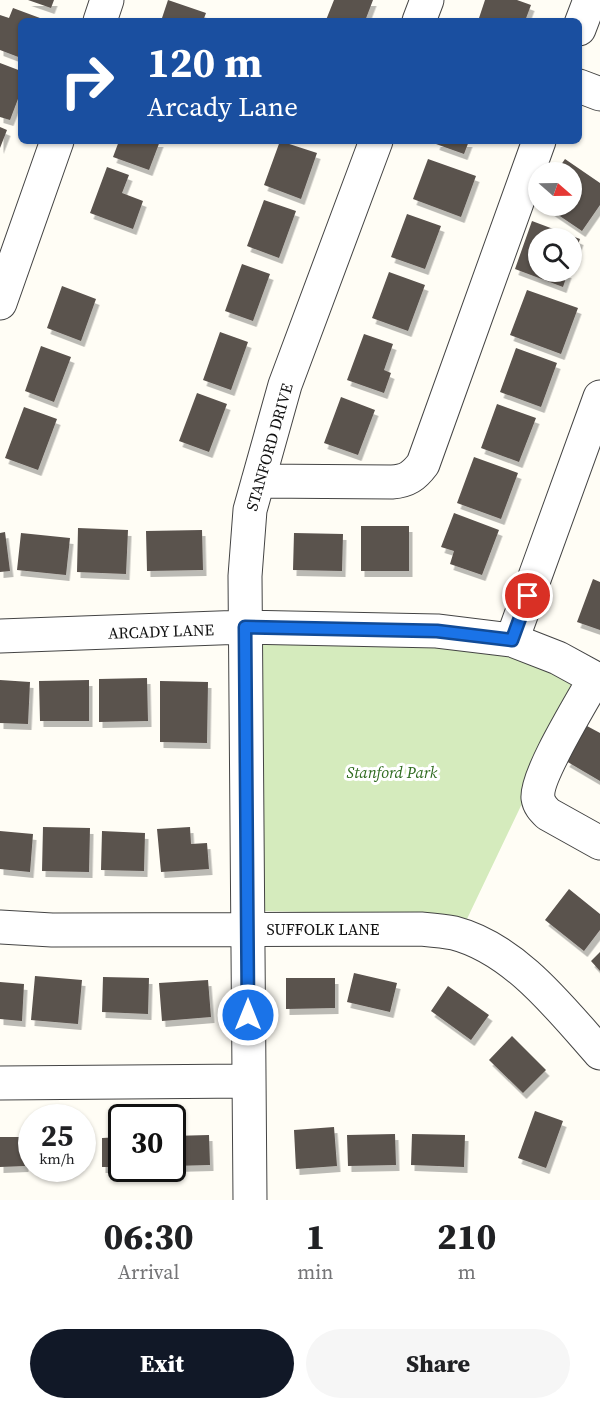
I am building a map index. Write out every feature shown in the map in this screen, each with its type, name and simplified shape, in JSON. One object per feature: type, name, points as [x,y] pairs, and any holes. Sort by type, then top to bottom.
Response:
[{"type":"street","points":[[101,18],[107,0]]},
{"type":"street","points":[[420,18],[427,0]]},
{"type":"street","points":[[582,21],[590,0]]},
{"type":"street","points":[[582,87],[600,94]]},
{"type":"street","points":[[0,303],[56,144]]},
{"type":"street","name":"STANFORD DRIVE","points":[[250,1200],[246,541],[250,510],[285,386],[375,144]]},
{"type":"street","points":[[258,481],[392,482],[404,481],[415,474],[427,454],[538,144]]},
{"type":"street","points":[[512,640],[600,397]]},
{"type":"street","name":"ARCADY LANE","points":[[0,636],[245,627],[437,631],[512,640],[558,658],[598,679]]},
{"type":"street","points":[[598,679],[542,778],[538,798],[541,807],[548,814],[600,843]]},
{"type":"street","name":"SUFFOLK LANE","points":[[0,927],[51,930],[422,929],[454,933],[482,944],[507,960],[530,979],[600,1053]]},
{"type":"street","points":[[0,1083],[248,1081]]},
{"type":"green space","name":"Stanford Park","points":[[261,641],[481,645],[580,682],[466,921],[439,915],[260,911]]},
{"type":"building","points":[[28,0],[54,0],[51,8]]},
{"type":"building","points":[[168,0],[206,13],[204,18],[162,18]]},
{"type":"building","points":[[334,0],[373,0],[366,18],[327,18]]},
{"type":"building","points":[[485,0],[517,0],[531,5],[526,18],[479,18]]},
{"type":"building","points":[[13,8],[40,18],[18,18],[18,57],[0,50],[0,15],[9,18]]},
{"type":"building","points":[[0,63],[18,70],[18,99],[10,120],[0,117]]},
{"type":"building","points":[[0,127],[7,130],[0,148]]},
{"type":"building","points":[[118,144],[159,144],[149,170],[113,157]]},
{"type":"building","points":[[279,144],[289,144],[317,153],[301,199],[264,185]]},
{"type":"building","points":[[436,144],[468,144],[464,154]]},
{"type":"building","points":[[428,159],[476,176],[461,217],[413,199]]},
{"type":"building","points":[[107,167],[129,175],[122,193],[143,201],[133,229],[90,213]]},
{"type":"building","points":[[582,171],[600,183],[600,205],[582,231],[582,228],[578,228],[560,216],[582,216]]},
{"type":"building","points":[[264,200],[296,211],[279,258],[247,246]]},
{"type":"building","points":[[407,214],[441,226],[425,269],[391,257]]},
{"type":"building","points":[[532,221],[551,228],[530,228]]},
{"type":"building","points":[[528,232],[528,274],[515,269]]},
{"type":"building","points":[[242,264],[270,274],[253,321],[225,311]]},
{"type":"building","points":[[389,272],[425,285],[408,331],[372,318]]},
{"type":"building","points":[[550,282],[565,282],[563,287]]},
{"type":"building","points":[[62,286],[96,299],[81,341],[47,328]]},
{"type":"building","points":[[527,290],[578,308],[561,354],[510,335]]},
{"type":"building","points":[[220,332],[248,342],[231,390],[203,380]]},
{"type":"building","points":[[364,334],[393,344],[384,370],[391,373],[384,393],[347,380]]},
{"type":"building","points":[[41,346],[71,357],[54,402],[25,391]]},
{"type":"building","points":[[516,348],[557,363],[541,407],[500,392]]},
{"type":"building","points":[[197,393],[227,404],[209,452],[179,441]]},
{"type":"building","points":[[341,397],[375,410],[358,455],[324,443]]},
{"type":"building","points":[[497,404],[536,418],[519,462],[481,448]]},
{"type":"building","points":[[24,407],[57,419],[38,470],[5,458]]},
{"type":"building","points":[[474,457],[518,473],[501,519],[457,503]]},
{"type":"building","points":[[454,513],[499,530],[482,575],[450,564],[454,551],[441,547]]},
{"type":"building","points":[[361,526],[409,526],[409,571],[361,571]]},
{"type":"building","points":[[78,528],[128,530],[126,574],[77,572]]},
{"type":"building","points":[[202,530],[203,570],[147,571],[146,531]]},
{"type":"building","points":[[5,532],[10,571],[0,572],[0,533]]},
{"type":"building","points":[[21,533],[70,538],[66,575],[17,570]]},
{"type":"building","points":[[294,533],[343,534],[342,571],[293,570]]},
{"type":"building","points":[[593,579],[600,582],[600,630],[577,622]]},
{"type":"building","points":[[147,678],[148,721],[99,722],[99,679]]},
{"type":"building","points":[[0,680],[30,682],[28,724],[0,723]]},
{"type":"building","points":[[89,680],[89,721],[40,721],[39,681]]},
{"type":"building","points":[[160,681],[208,682],[207,743],[160,742]]},
{"type":"building","points":[[587,726],[600,733],[600,781],[566,761]]},
{"type":"building","points":[[43,827],[90,828],[89,872],[42,871]]},
{"type":"building","points":[[190,827],[191,844],[207,843],[209,869],[161,872],[157,829]]},
{"type":"building","points":[[0,831],[33,834],[30,872],[0,869]]},
{"type":"building","points":[[102,831],[145,833],[144,871],[101,870]]},
{"type":"building","points":[[569,889],[600,914],[600,930],[584,951],[545,920]]},
{"type":"building","points":[[600,952],[600,971],[591,961]]},
{"type":"building","points":[[354,973],[397,983],[390,1012],[347,1002]]},
{"type":"building","points":[[35,976],[82,980],[78,1024],[31,1020]]},
{"type":"building","points":[[103,977],[149,978],[148,1014],[102,1012]]},
{"type":"building","points":[[286,978],[335,978],[335,1008],[286,1009]]},
{"type":"building","points":[[208,980],[211,1017],[162,1021],[159,983]]},
{"type":"building","points":[[0,982],[24,984],[22,1021],[0,1019]]},
{"type":"building","points":[[448,986],[489,1015],[471,1040],[431,1011]]},
{"type":"building","points":[[512,1036],[546,1070],[523,1093],[489,1060]]},
{"type":"building","points":[[535,1111],[563,1121],[546,1168],[518,1158]]},
{"type":"building","points":[[334,1127],[337,1166],[296,1169],[294,1130]]},
{"type":"building","points":[[395,1134],[396,1165],[348,1166],[347,1135]]},
{"type":"building","points":[[412,1134],[465,1135],[464,1167],[411,1165]]},
{"type":"building","points":[[209,1135],[210,1165],[186,1166],[186,1136]]},
{"type":"building","points":[[0,1137],[18,1137],[18,1166],[0,1167]]},
{"type":"building","points":[[102,1138],[108,1138],[108,1167],[102,1167]]},
{"type":"route","points":[[248,1015],[245,627],[437,631],[512,640],[528,596]]}]
